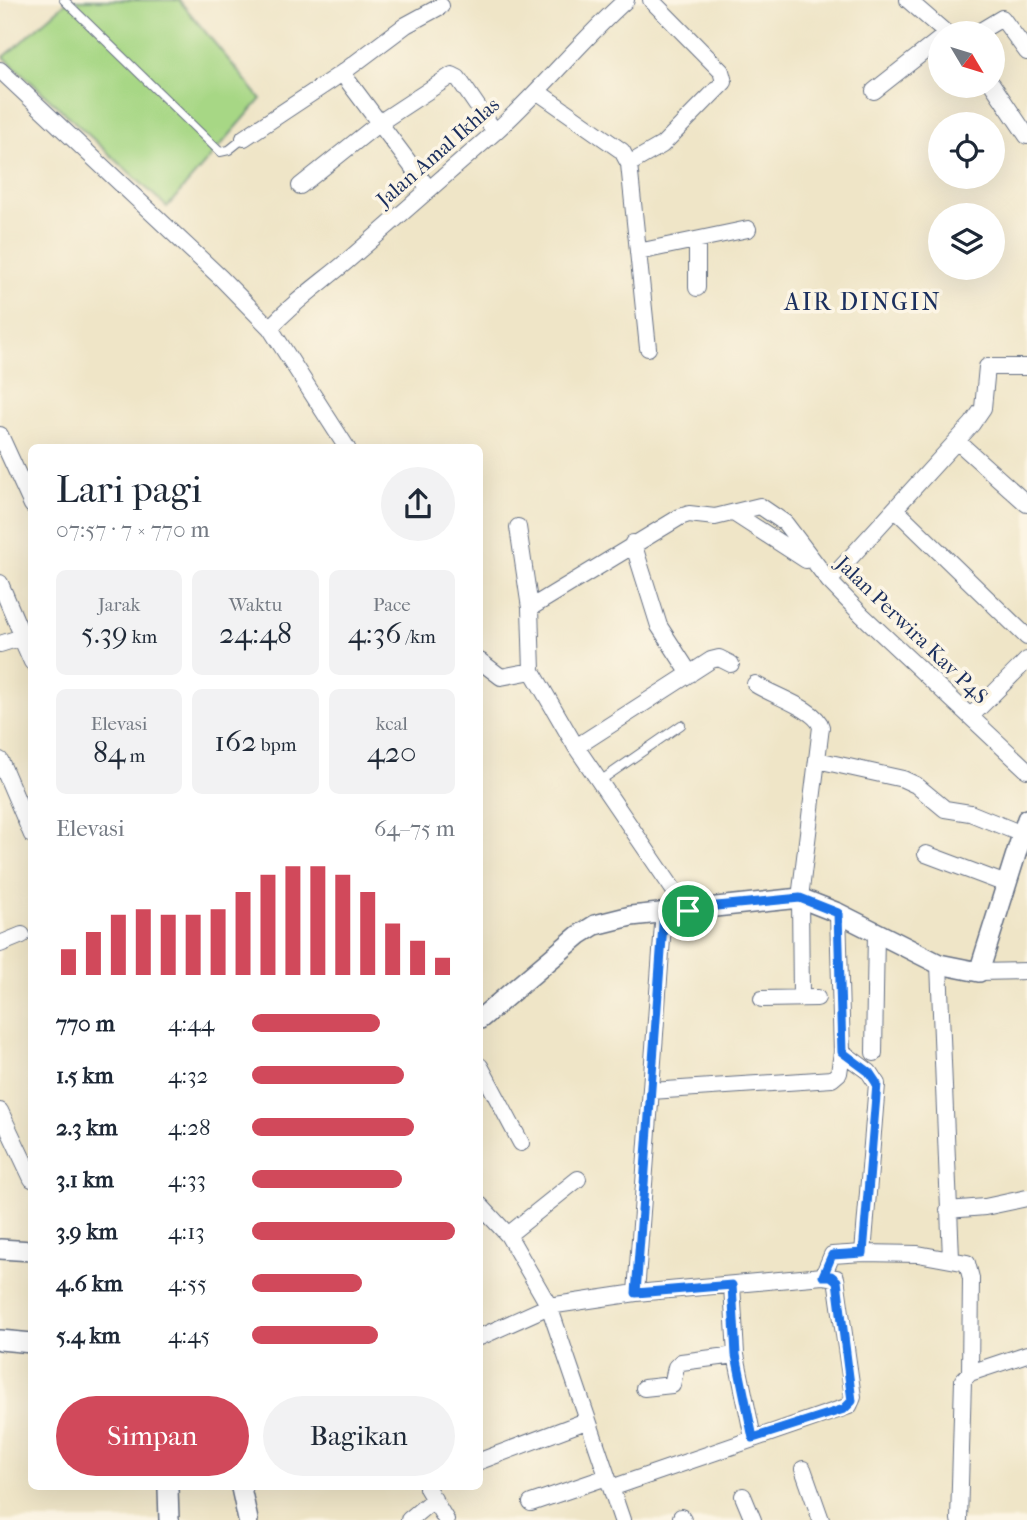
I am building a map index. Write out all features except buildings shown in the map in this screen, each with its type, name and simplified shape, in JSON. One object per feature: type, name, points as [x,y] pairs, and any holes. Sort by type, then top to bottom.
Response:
[{"type":"street","name":"Jalan Amal Ikhlas","points":[[270,328],[298,300],[346,262],[495,132],[538,92],[597,26],[626,0]]},
{"type":"street","points":[[629,164],[662,145],[724,82],[721,71],[651,0]]},
{"type":"street","points":[[908,0],[932,21]]},
{"type":"street","points":[[244,138],[342,73],[406,25],[441,6]]},
{"type":"street","points":[[1005,22],[1027,52]]},
{"type":"street","points":[[874,91],[928,48]]},
{"type":"street","points":[[0,70],[221,278],[270,328],[344,444]]},
{"type":"street","points":[[342,73],[428,188]]},
{"type":"street","points":[[300,186],[379,123],[452,75],[458,78],[495,132]]},
{"type":"street","points":[[538,92],[622,151],[629,164],[648,348]]},
{"type":"street","points":[[1001,98],[1027,136]]},
{"type":"street","points":[[638,252],[697,242],[748,229]]},
{"type":"street","points":[[697,242],[697,288]]},
{"type":"street","points":[[829,582],[957,441],[983,408],[987,367],[1027,367]]},
{"type":"street","points":[[0,435],[5,461],[28,498]]},
{"type":"street","points":[[957,441],[1027,504]]},
{"type":"street","name":"Jalan Perwira Kav P4S","points":[[530,608],[633,543],[688,514],[715,517],[760,506],[785,523],[829,582],[1027,770]]},
{"type":"street","points":[[895,509],[1027,638]]},
{"type":"street","points":[[518,527],[530,608],[532,671],[576,747],[688,911]]},
{"type":"street","points":[[633,543],[659,626],[690,674]]},
{"type":"street","points":[[0,583],[24,633],[0,644]]},
{"type":"street","points":[[576,747],[719,658],[731,664]]},
{"type":"street","points":[[971,716],[1027,660]]},
{"type":"street","points":[[483,663],[501,677],[532,671]]},
{"type":"street","points":[[755,684],[819,720],[817,760],[800,898],[809,998],[762,999]]},
{"type":"street","points":[[0,760],[28,826]]},
{"type":"street","points":[[817,760],[904,779],[916,785],[944,809],[1024,826],[1021,858],[1006,884],[979,972]]},
{"type":"street","points":[[926,854],[1006,884]]},
{"type":"street","points":[[483,1015],[579,934],[595,925],[664,911],[688,911],[800,898],[838,913],[939,964],[979,972],[1027,971]]},
{"type":"street","points":[[636,1293],[664,911]]},
{"type":"street","points":[[651,1091],[832,1079],[839,1073],[842,1052],[838,913]]},
{"type":"street","points":[[874,1053],[876,932]]},
{"type":"street","points":[[0,944],[22,935]]},
{"type":"street","points":[[939,964],[951,1258]]},
{"type":"street","points":[[842,1052],[869,1072],[877,1084],[863,1253]]},
{"type":"street","points":[[483,1072],[521,1143]]},
{"type":"street","points":[[0,1111],[28,1170]]},
{"type":"street","points":[[508,1235],[578,1178]]},
{"type":"street","points":[[948,1210],[985,1208],[1027,1198]]},
{"type":"street","points":[[483,1208],[508,1235],[549,1306],[586,1421],[622,1520]]},
{"type":"street","points":[[0,1249],[28,1251]]},
{"type":"street","points":[[823,1276],[832,1255],[863,1253],[951,1258],[967,1262],[971,1269],[970,1373]]},
{"type":"street","points":[[483,1336],[549,1306],[636,1293],[823,1276],[831,1276],[837,1281],[852,1401],[844,1409],[609,1483],[531,1503]]},
{"type":"street","points":[[732,1285],[736,1355],[753,1438]]},
{"type":"street","points":[[0,1340],[28,1343]]},
{"type":"street","points":[[959,1520],[963,1380],[970,1373],[1027,1354]]},
{"type":"street","points":[[644,1388],[672,1385],[676,1367],[681,1362],[736,1355]]},
{"type":"street","points":[[483,1460],[586,1421]]},
{"type":"street","points":[[803,1469],[821,1520]]},
{"type":"street","points":[[168,1490],[169,1520]]},
{"type":"street","points":[[241,1490],[248,1520]]},
{"type":"street","points":[[409,1520],[430,1493],[446,1520]]},
{"type":"street","points":[[743,1496],[753,1520]]},
{"type":"lane","points":[[64,0],[220,152],[229,150],[244,138]]},
{"type":"lane","points":[[600,781],[681,725]]},
{"type":"green space","points":[[69,0],[179,0],[261,99],[167,207],[4,57]]},
{"type":"district","name":"AIR DINGIN","points":[[863,302]]},
{"type":"route","points":[[800,898],[838,913],[842,1052],[869,1072],[877,1084],[863,1253],[832,1255],[823,1276],[831,1276],[837,1281],[852,1401],[844,1409],[753,1438],[736,1355],[732,1285],[636,1293],[664,911],[688,911],[721,905],[800,898]]}]
